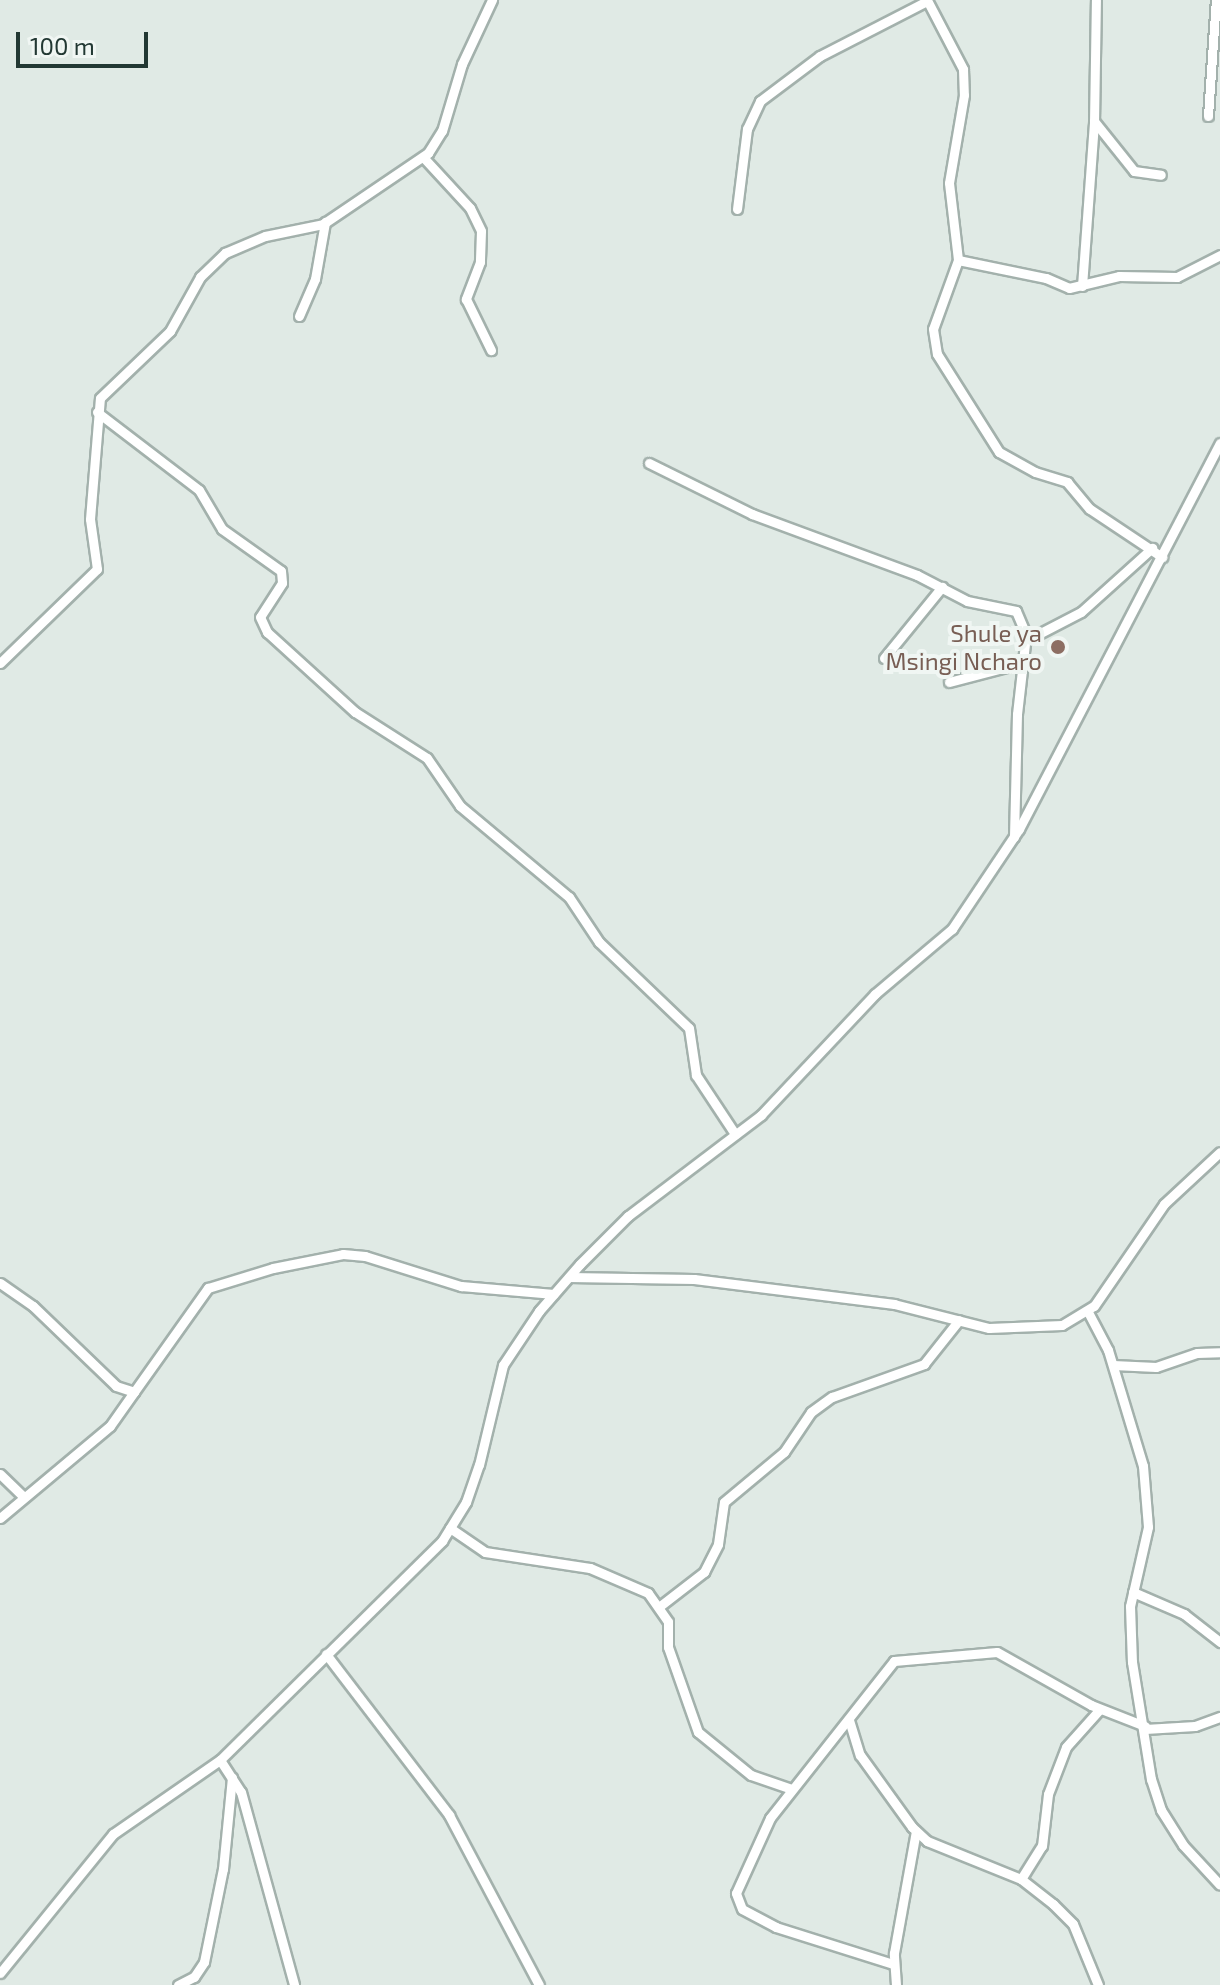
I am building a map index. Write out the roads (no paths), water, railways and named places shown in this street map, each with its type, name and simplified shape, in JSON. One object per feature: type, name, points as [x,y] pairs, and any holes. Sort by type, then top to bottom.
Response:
[{"type":"street","points":[[0,663],[97,569],[90,519],[97,476],[97,412],[100,398],[170,331],[200,277],[225,253],[241,243],[325,222],[423,157],[442,131],[462,64],[492,0]]},
{"type":"street","points":[[737,209],[747,129],[760,101],[820,56],[927,0],[963,69],[964,95],[949,183],[958,260],[933,329],[937,354],[966,405],[999,452],[1035,472],[1067,482],[1090,509],[1162,557]]},
{"type":"street","points":[[1082,286],[1094,121],[1096,0]]},
{"type":"street","points":[[1208,116],[1216,0]]},
{"type":"street","points":[[1094,121],[1134,171],[1161,175]]},
{"type":"street","points":[[423,157],[470,208],[481,231],[480,262],[466,299],[491,350]]},
{"type":"street","points":[[299,316],[315,279],[325,222]]},
{"type":"street","points":[[958,260],[1046,278],[1069,288],[1119,276],[1177,277],[1220,255]]},
{"type":"street","points":[[97,412],[199,490],[222,529],[281,571],[282,583],[260,617],[267,632],[355,712],[427,758],[460,806],[569,897],[599,942],[689,1028],[696,1075],[735,1134]]},
{"type":"street","points":[[0,1973],[113,1834],[220,1760],[410,1575],[450,1528],[479,1465],[503,1365],[569,1277],[628,1216],[735,1134],[799,1078],[891,979],[952,929],[1014,837],[1220,443]]},
{"type":"street","points":[[649,463],[752,514],[942,587],[967,601],[1016,611],[1024,620],[1025,641],[1014,837]]},
{"type":"street","points":[[1025,641],[1081,612],[1152,548]]},
{"type":"street","points":[[884,658],[942,587]]},
{"type":"street","points":[[949,682],[1022,663]]},
{"type":"street","points":[[569,1277],[749,1284],[894,1304],[989,1328],[1062,1325],[1088,1312],[1117,1277],[1164,1204],[1220,1152]]},
{"type":"street","points":[[0,1518],[101,1435],[208,1288],[273,1268],[343,1254],[365,1256],[461,1286],[554,1294]]},
{"type":"street","points":[[0,1283],[33,1306],[116,1386],[134,1392]]},
{"type":"street","points":[[1088,1312],[1113,1365],[1147,1495],[1148,1527],[1133,1592],[1132,1662],[1161,1810],[1183,1845],[1220,1885]]},
{"type":"street","points":[[660,1606],[704,1572],[718,1544],[724,1502],[784,1452],[811,1412],[832,1397],[924,1364],[959,1320]]},
{"type":"street","points":[[1113,1365],[1156,1367],[1197,1353],[1220,1352]]},
{"type":"street","points":[[0,1474],[24,1497]]},
{"type":"street","points":[[450,1528],[485,1552],[590,1568],[628,1582],[660,1606],[668,1622],[668,1647],[684,1703],[698,1732],[751,1775],[792,1789]]},
{"type":"street","points":[[1133,1592],[1184,1614],[1220,1642]]},
{"type":"street","points":[[893,1964],[813,1942],[749,1914],[738,1902],[736,1893],[770,1818],[894,1661],[981,1649],[997,1652],[1100,1709],[1145,1728],[1195,1726],[1220,1717]]},
{"type":"street","points":[[326,1654],[449,1815],[539,1985]]},
{"type":"street","points":[[1021,1879],[1042,1846],[1048,1794],[1066,1747],[1100,1709]]},
{"type":"street","points":[[849,1720],[860,1755],[916,1831],[927,1841],[1021,1879],[1073,1924],[1098,1985]]},
{"type":"street","points":[[220,1760],[232,1777],[262,1856],[294,1985]]},
{"type":"street","points":[[178,1985],[194,1977],[204,1962],[223,1869],[232,1777]]},
{"type":"street","points":[[896,1985],[893,1964],[916,1831]]},
{"type":"place","name":"Shule ya Msingi Ncharo","points":[[1058,647]]}]
